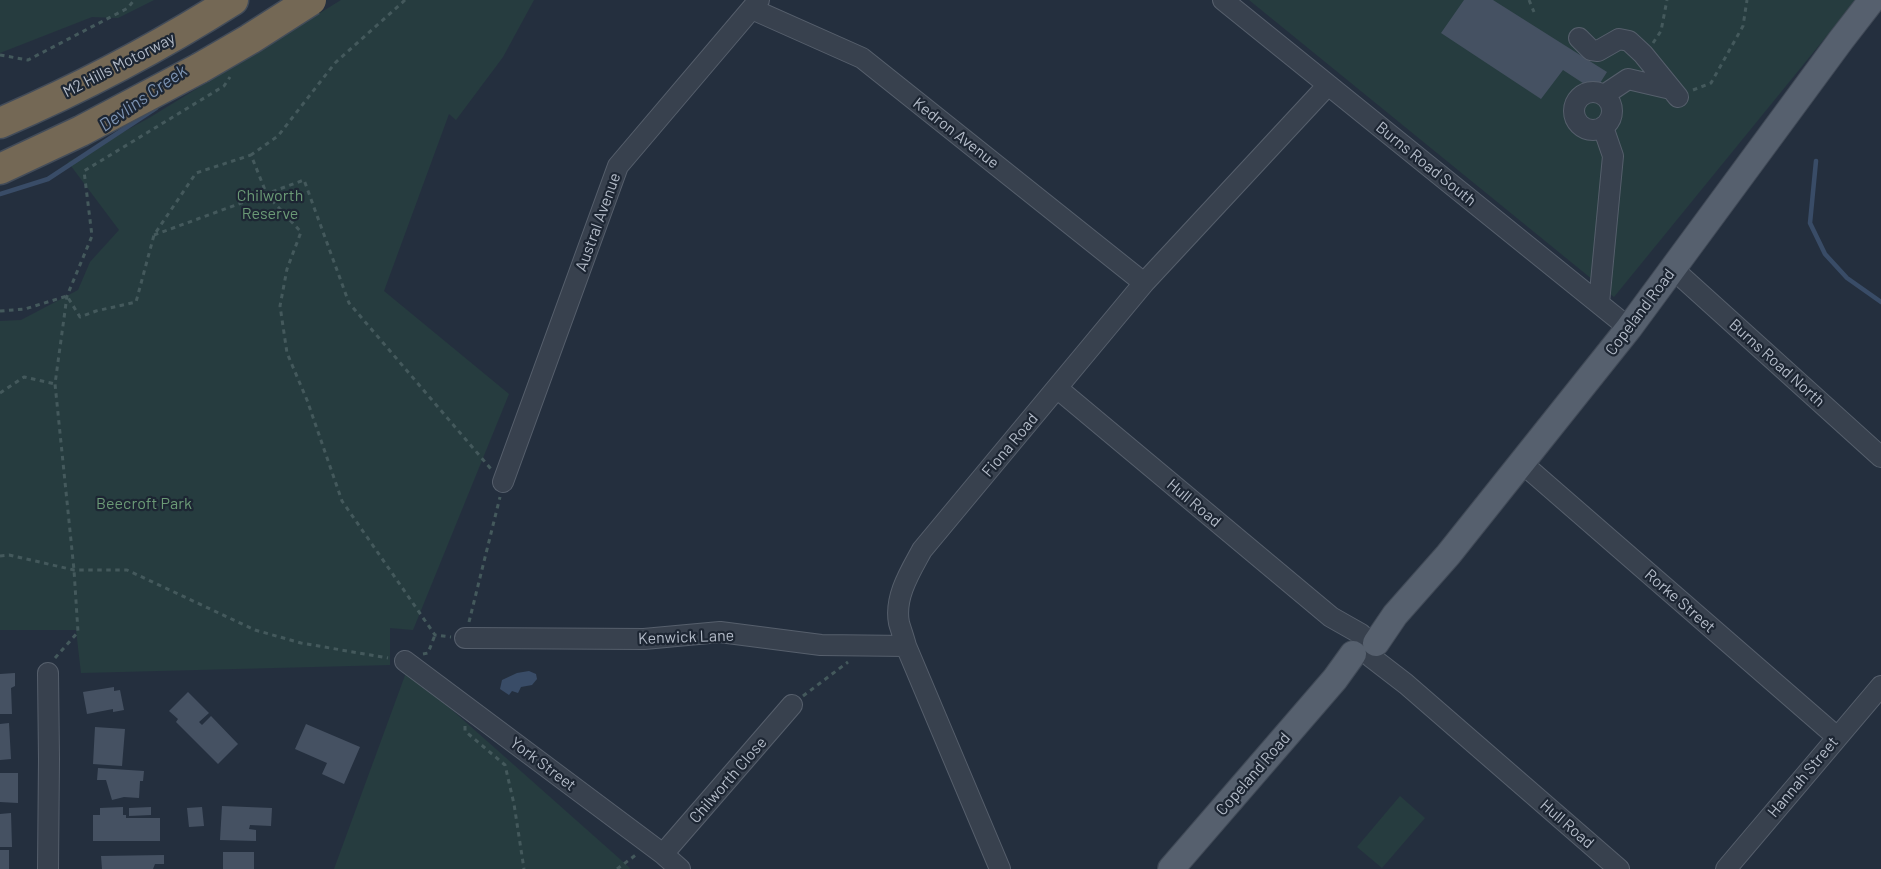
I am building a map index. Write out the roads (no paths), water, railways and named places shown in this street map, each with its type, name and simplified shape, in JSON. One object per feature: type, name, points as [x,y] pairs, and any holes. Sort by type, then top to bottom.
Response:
[{"type":"highway","name":"M2 Hills Motorway","points":[[0,123],[97,78],[181,33],[233,0]]},
{"type":"highway","points":[[0,169],[81,131],[200,68],[311,0]]},
{"type":"main road","name":"Copeland Road","points":[[1171,869],[1335,679],[1448,555],[1522,464],[1629,328],[1872,0]]},
{"type":"street","name":"Burns Road South","points":[[1223,0],[1629,328]]},
{"type":"street","name":"Kedron Avenue","points":[[755,4],[862,58],[1144,283]]},
{"type":"street","name":"Austral Avenue","points":[[503,482],[618,166],[755,4]]},
{"type":"street","points":[[1579,38],[1591,50],[1598,51],[1619,39],[1636,48],[1675,93],[1629,79]]},
{"type":"street","points":[[1604,95],[1629,79],[1636,48]]},
{"type":"street","name":"Fiona Road","points":[[1000,869],[906,646],[898,621],[900,595],[909,573],[922,550],[1144,283],[1328,84]]},
{"type":"street","points":[[1586,94],[1604,95],[1611,105],[1611,118],[1603,127],[1591,129],[1580,124],[1575,107],[1577,102],[1586,94]]},
{"type":"street","points":[[1599,303],[1613,156],[1603,127]]},
{"type":"street","name":"Burns Road North","points":[[1673,269],[1881,458]]},
{"type":"street","name":"Hull Road","points":[[1057,388],[1331,617],[1619,869]]},
{"type":"street","name":"Rorke Street","points":[[1522,464],[1837,737]]},
{"type":"street","name":"Kenwick Lane","points":[[465,638],[644,639],[720,632],[820,645],[906,646]]},
{"type":"street","name":"York Street","points":[[405,661],[680,869]]},
{"type":"street","points":[[48,869],[50,667]]},
{"type":"street","name":"Hannah Street","points":[[1726,869],[1881,686]]},
{"type":"street","name":"Chilworth Close","points":[[656,849],[792,705]]},
{"type":"water","points":[[529,671],[536,674],[537,679],[532,685],[521,687],[518,693],[512,691],[509,695],[500,689],[502,680],[517,673]]},
{"type":"waterway","name":"Devlins Creek","points":[[0,194],[48,179],[156,108]]},
{"type":"waterway","name":"Devlins Creek","points":[[1816,161],[1810,223],[1825,254],[1847,278],[1881,302]]},
{"type":"park label","name":"Chilworth Reserve","points":[[270,205]]},
{"type":"park label","name":"Beecroft Park","points":[[144,504]]}]
